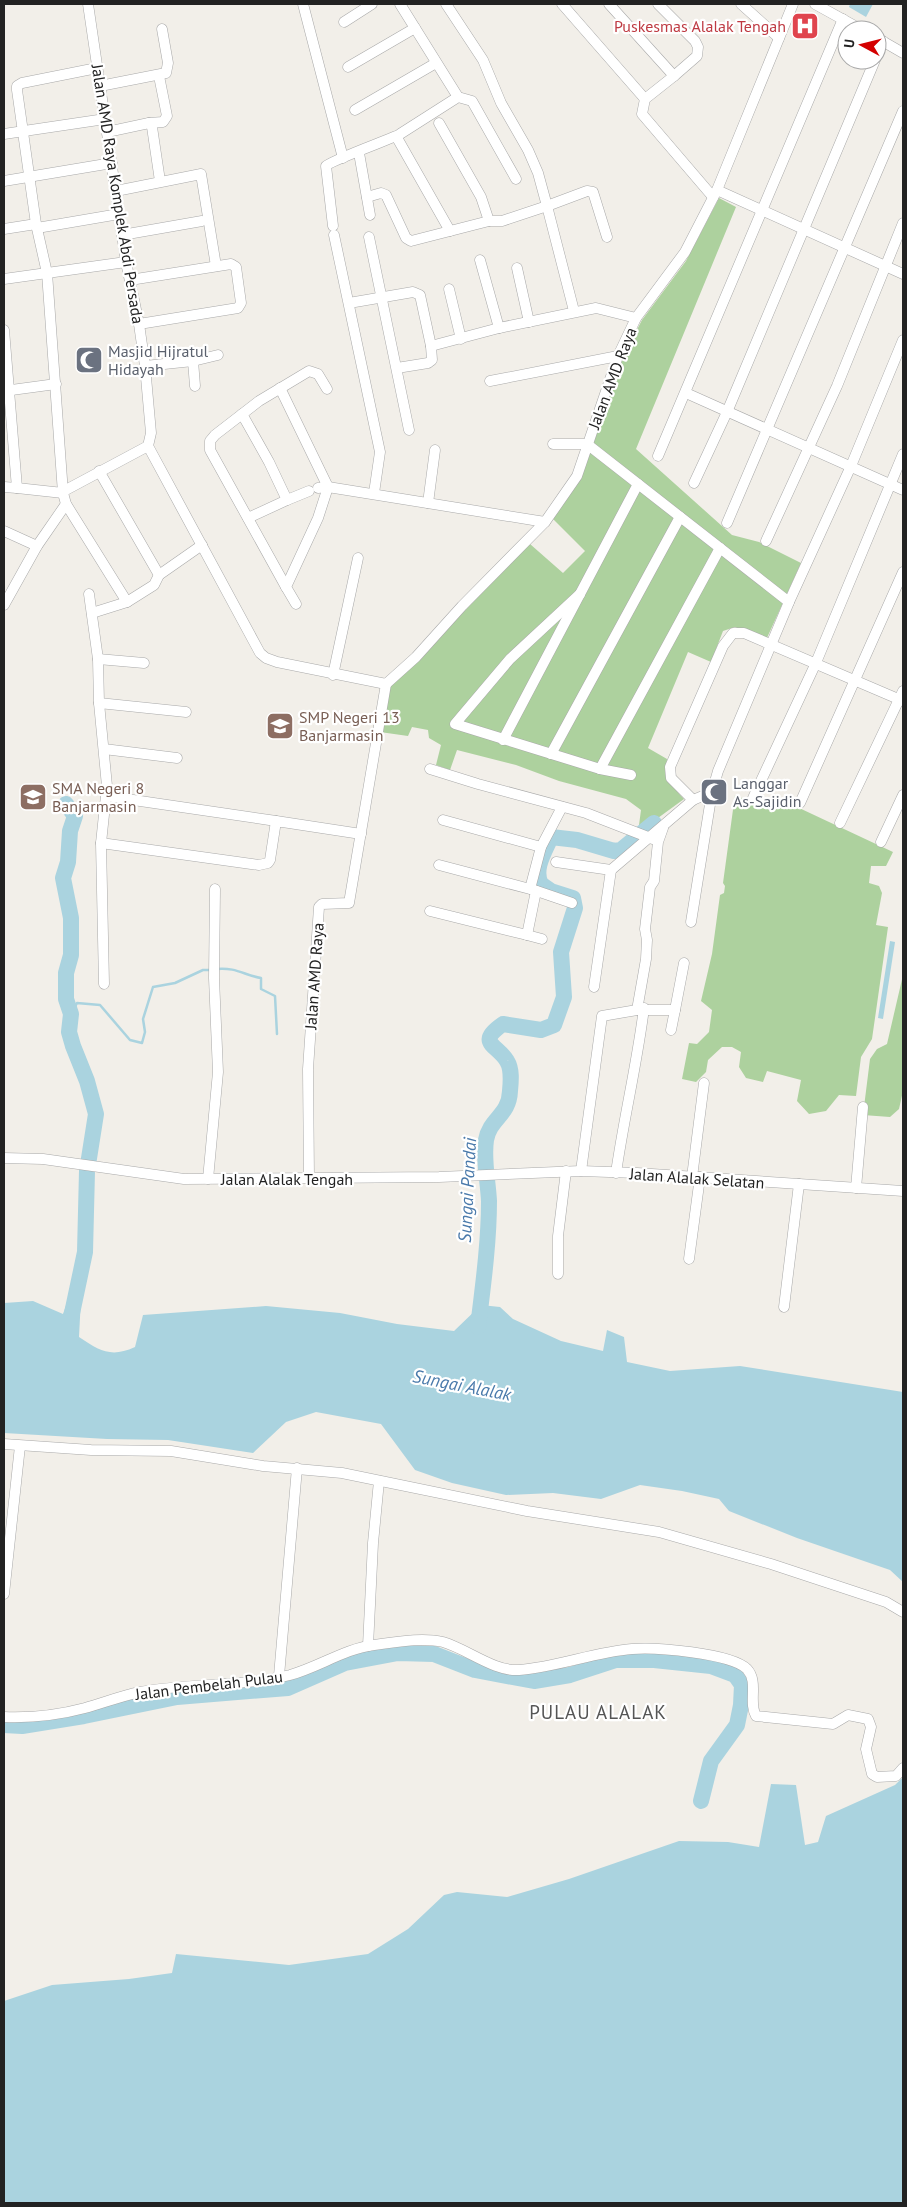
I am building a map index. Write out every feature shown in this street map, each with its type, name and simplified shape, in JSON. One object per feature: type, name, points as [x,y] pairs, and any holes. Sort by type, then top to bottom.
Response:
[{"type":"street","name":"Jalan AMD Raya Komplek Abdi Persada","points":[[88,4],[126,262],[139,324],[145,366],[151,433],[148,446]]},
{"type":"street","points":[[304,4],[343,158]]},
{"type":"street","points":[[344,22],[372,4]]},
{"type":"street","points":[[400,4],[458,98],[475,103],[516,179]]},
{"type":"street","points":[[446,4],[483,60],[501,103],[528,150],[538,173],[574,312]]},
{"type":"street","points":[[562,4],[645,99]]},
{"type":"street","points":[[609,4],[674,76]]},
{"type":"street","points":[[658,4],[695,41],[698,47],[697,56],[645,99],[642,114],[715,194],[762,210],[903,274]]},
{"type":"street","points":[[741,4],[779,38]]},
{"type":"street","name":"Jalan AMD Raya","points":[[309,1179],[308,1069],[319,907],[322,904],[349,904],[386,684],[416,657],[462,606],[545,522],[577,476],[618,356],[636,318],[685,252],[715,194],[793,4]]},
{"type":"street","points":[[658,456],[843,19],[816,4]]},
{"type":"street","points":[[348,67],[415,28]]},
{"type":"street","points":[[100,86],[159,76],[166,73],[168,70],[162,29]]},
{"type":"street","points":[[887,44],[903,53]]},
{"type":"street","points":[[355,110],[436,63]]},
{"type":"street","points":[[97,68],[17,86],[29,178],[47,273],[62,492],[66,504],[127,602]]},
{"type":"street","points":[[694,482],[726,412],[871,70]]},
{"type":"street","points":[[107,132],[163,122],[167,116],[159,76]]},
{"type":"street","points":[[400,134],[458,98]]},
{"type":"street","points":[[727,523],[903,111]]},
{"type":"street","points":[[4,134],[105,119]]},
{"type":"street","points":[[439,123],[481,197],[489,221]]},
{"type":"street","points":[[149,124],[152,127],[160,181]]},
{"type":"street","points":[[374,494],[380,452],[334,231],[326,166],[335,160],[359,153],[396,136],[450,231]]},
{"type":"street","points":[[359,153],[370,215]]},
{"type":"street","points":[[4,181],[112,163]]},
{"type":"street","points":[[116,191],[201,174],[216,266]]},
{"type":"street","points":[[367,198],[381,193],[386,195],[406,238],[411,241],[489,221],[502,222],[587,191],[593,192],[607,237]]},
{"type":"street","points":[[4,229],[119,214]]},
{"type":"street","points":[[122,235],[202,221]]},
{"type":"street","points":[[766,541],[857,340],[903,223]]},
{"type":"street","points":[[369,237],[383,296],[409,430]]},
{"type":"street","points":[[480,260],[499,328]]},
{"type":"street","points":[[4,279],[126,262]]},
{"type":"street","points":[[130,280],[231,264],[236,267],[241,303],[238,308],[139,324]]},
{"type":"street","points":[[517,268],[529,322]]},
{"type":"street","points":[[449,289],[461,339]]},
{"type":"street","points":[[349,303],[417,292],[432,357],[430,362],[397,368]]},
{"type":"street","points":[[431,346],[499,328],[596,308],[636,318]]},
{"type":"street","points":[[4,330],[6,391],[17,488]]},
{"type":"street","points":[[691,922],[712,792],[789,602],[851,466],[903,340]]},
{"type":"street","points":[[145,366],[193,361],[218,355]]},
{"type":"street","points":[[490,380],[618,356]]},
{"type":"street","points":[[193,361],[195,386]]},
{"type":"street","points":[[296,604],[210,446],[215,435],[242,414],[308,371],[318,374],[327,389]]},
{"type":"street","points":[[6,391],[56,384]]},
{"type":"street","points":[[280,388],[318,489],[315,526],[286,587]]},
{"type":"street","points":[[686,393],[903,490]]},
{"type":"street","points":[[242,414],[269,462],[287,500]]},
{"type":"street","points":[[553,444],[587,444],[789,602]]},
{"type":"street","points":[[4,487],[62,492],[148,446],[260,653],[266,658],[332,675],[386,684]]},
{"type":"street","points":[[428,503],[435,450]]},
{"type":"street","points":[[753,798],[815,665],[903,454]]},
{"type":"street","points":[[99,471],[158,574]]},
{"type":"street","points":[[503,740],[638,484]]},
{"type":"street","points":[[248,518],[287,500],[318,489],[374,494],[545,522]]},
{"type":"street","points":[[4,604],[37,546],[66,504]]},
{"type":"street","points":[[551,754],[680,517]]},
{"type":"street","points":[[4,531],[37,546]]},
{"type":"street","points":[[92,613],[127,602],[154,585],[158,574],[202,545]]},
{"type":"street","points":[[600,769],[720,548]]},
{"type":"street","points":[[332,675],[358,558]]},
{"type":"street","points":[[800,804],[903,572]]},
{"type":"street","points":[[89,594],[98,659],[99,703],[104,749],[106,796],[101,843],[104,984]]},
{"type":"street","points":[[580,594],[510,659],[455,724],[600,769],[631,775]]},
{"type":"street","points":[[693,800],[671,778],[670,767],[723,646],[729,636],[738,632],[815,665],[902,697],[840,823]]},
{"type":"street","points":[[98,659],[144,662]]},
{"type":"street","points":[[99,703],[186,712]]},
{"type":"street","points":[[104,749],[178,758]]},
{"type":"street","points":[[430,769],[562,807],[644,835],[658,842]]},
{"type":"street","points":[[594,987],[611,870],[644,835],[663,828],[693,800],[712,792]]},
{"type":"street","points":[[881,842],[903,795]]},
{"type":"street","points":[[106,796],[361,834]]},
{"type":"street","points":[[527,935],[541,847],[562,807]]},
{"type":"street","points":[[443,820],[541,847]]},
{"type":"street","points":[[101,843],[259,865],[268,863],[270,860],[276,821]]},
{"type":"street","points":[[616,1173],[630,1087],[638,1055],[640,1009],[648,940],[645,929],[650,887],[656,874],[658,842],[663,828]]},
{"type":"street","points":[[556,862],[611,870]]},
{"type":"street","points":[[439,865],[533,890],[572,903]]},
{"type":"street","points":[[208,1179],[218,1072],[214,970],[215,889]]},
{"type":"street","points":[[430,911],[542,938]]},
{"type":"street","points":[[671,1030],[684,963]]},
{"type":"street","points":[[581,1171],[602,1016],[640,1009],[675,1010]]},
{"type":"street","points":[[689,1259],[704,1084]]},
{"type":"street","points":[[856,1188],[863,1107]]},
{"type":"street","name":"Jalan Alalak Tengah","points":[[4,1158],[43,1159],[86,1164],[184,1179],[309,1179],[488,1175]]},
{"type":"street","points":[[558,1274],[558,1236],[566,1171]]},
{"type":"street","name":"Jalan Alalak Selatan","points":[[488,1175],[581,1171],[903,1191]]},
{"type":"street","points":[[784,1307],[799,1184]]},
{"type":"street","points":[[4,1444],[91,1450],[172,1451],[263,1466],[342,1473],[527,1511],[660,1532],[771,1564],[886,1602],[903,1612]]},
{"type":"street","points":[[4,1594],[20,1446]]},
{"type":"street","points":[[279,1676],[297,1468]]},
{"type":"street","points":[[368,1646],[372,1543],[379,1481]]},
{"type":"street","name":"Jalan Pembelah Pulau","points":[[4,1717],[68,1712],[139,1692],[279,1676],[368,1646],[425,1640],[438,1642],[454,1646],[488,1662],[516,1670],[553,1667],[632,1649],[711,1655],[734,1661],[747,1669],[753,1683],[753,1710],[756,1716],[833,1724],[848,1715],[868,1719],[871,1727],[866,1749],[872,1774],[877,1777],[893,1777],[898,1775],[903,1768]]},
{"type":"green space","points":[[719,198],[736,207],[636,449],[732,535],[759,542],[801,563],[766,640],[735,627],[723,631],[711,662],[688,652],[648,748],[667,759],[667,771],[670,781],[684,799],[647,826],[639,825],[641,810],[626,799],[559,781],[516,765],[457,750],[450,770],[436,765],[441,745],[429,738],[428,730],[412,727],[408,736],[380,732],[388,689],[530,544],[563,573],[585,551],[552,518],[579,478],[624,355],[642,320],[686,261]]},
{"type":"green space","points":[[735,795],[774,812],[780,799],[893,852],[886,866],[871,866],[869,883],[879,886],[882,893],[876,925],[888,927],[872,1039],[861,1057],[856,1096],[839,1095],[826,1111],[809,1114],[797,1101],[801,1080],[767,1071],[763,1082],[746,1078],[739,1067],[741,1052],[732,1047],[722,1047],[708,1060],[706,1072],[696,1082],[682,1079],[689,1043],[697,1044],[709,1032],[712,1010],[701,1001],[712,954],[720,895],[724,893],[725,886],[723,883]]},
{"type":"green space","points":[[903,975],[903,1091],[899,1109],[890,1117],[863,1115],[870,1059],[877,1049],[887,1044]]},
{"type":"water","points":[[850,4],[873,4],[866,17],[849,7]]},
{"type":"water","points":[[890,941],[895,942],[883,1019],[878,1018]]},
{"type":"water","name":"Sungai Alalak","points":[[70,1294],[81,1298],[79,1337],[93,1346],[112,1352],[135,1347],[143,1315],[266,1306],[340,1313],[397,1324],[454,1331],[481,1305],[500,1307],[513,1319],[561,1341],[603,1351],[607,1330],[624,1337],[627,1362],[670,1371],[740,1366],[903,1392],[903,1582],[890,1570],[797,1538],[729,1511],[719,1499],[640,1485],[601,1499],[553,1493],[506,1495],[452,1483],[415,1470],[381,1424],[316,1412],[286,1422],[253,1453],[168,1440],[107,1439],[4,1433],[4,1303],[33,1301],[63,1314]]},
{"type":"water","points":[[903,1777],[903,2203],[4,2203],[4,2001],[52,1985],[129,1979],[172,1973],[176,1954],[289,1965],[368,1954],[408,1929],[444,1895],[457,1892],[507,1897],[569,1879],[679,1841],[728,1842],[759,1847],[771,1784],[796,1785],[805,1845],[818,1842],[826,1816],[895,1785]]},
{"type":"waterway","points":[[66,804],[75,816],[70,831],[68,862],[63,878],[71,918],[71,955],[66,973],[66,999],[71,1014],[69,1032],[87,1081],[96,1114],[87,1171],[85,1252],[71,1318]]},
{"type":"waterway","name":"Sungai Pandai","points":[[478,1327],[489,1217],[485,1155],[486,1140],[491,1127],[506,1106],[511,1083],[509,1064],[491,1044],[491,1036],[503,1024],[541,1030],[554,1025],[564,997],[561,952],[575,908],[573,898],[551,891],[541,884],[538,872],[541,860],[551,837],[577,840],[614,851],[621,850],[654,823]]},
{"type":"waterway","points":[[216,969],[235,970],[261,978],[261,989],[275,996],[277,1034]]},
{"type":"waterway","points":[[71,1014],[77,1003],[100,1005],[130,1040],[142,1043],[145,1032],[143,1019],[153,987],[175,983],[203,970],[211,970]]},
{"type":"waterway","points":[[4,1725],[22,1726],[84,1716],[177,1697],[288,1688],[345,1663],[398,1653],[434,1654],[475,1670],[534,1681],[570,1675],[616,1660],[654,1660],[711,1666],[735,1675],[742,1685],[741,1705],[737,1725],[711,1761],[701,1801]]},
{"type":"place","name":"Puskesmas Alalak Tengah","points":[[805,26]]},
{"type":"place","name":"Masjid Hijratul Hidayah","points":[[89,360]]},
{"type":"place","name":"SMP Negeri 13 Banjarmasin","points":[[280,726]]},
{"type":"place","name":"Langgar As-Sajidin","points":[[714,792]]},
{"type":"place","name":"SMA Negeri 8 Banjarmasin","points":[[33,797]]},
{"type":"district","name":"PULAU ALALAK","points":[[598,1712]]}]
